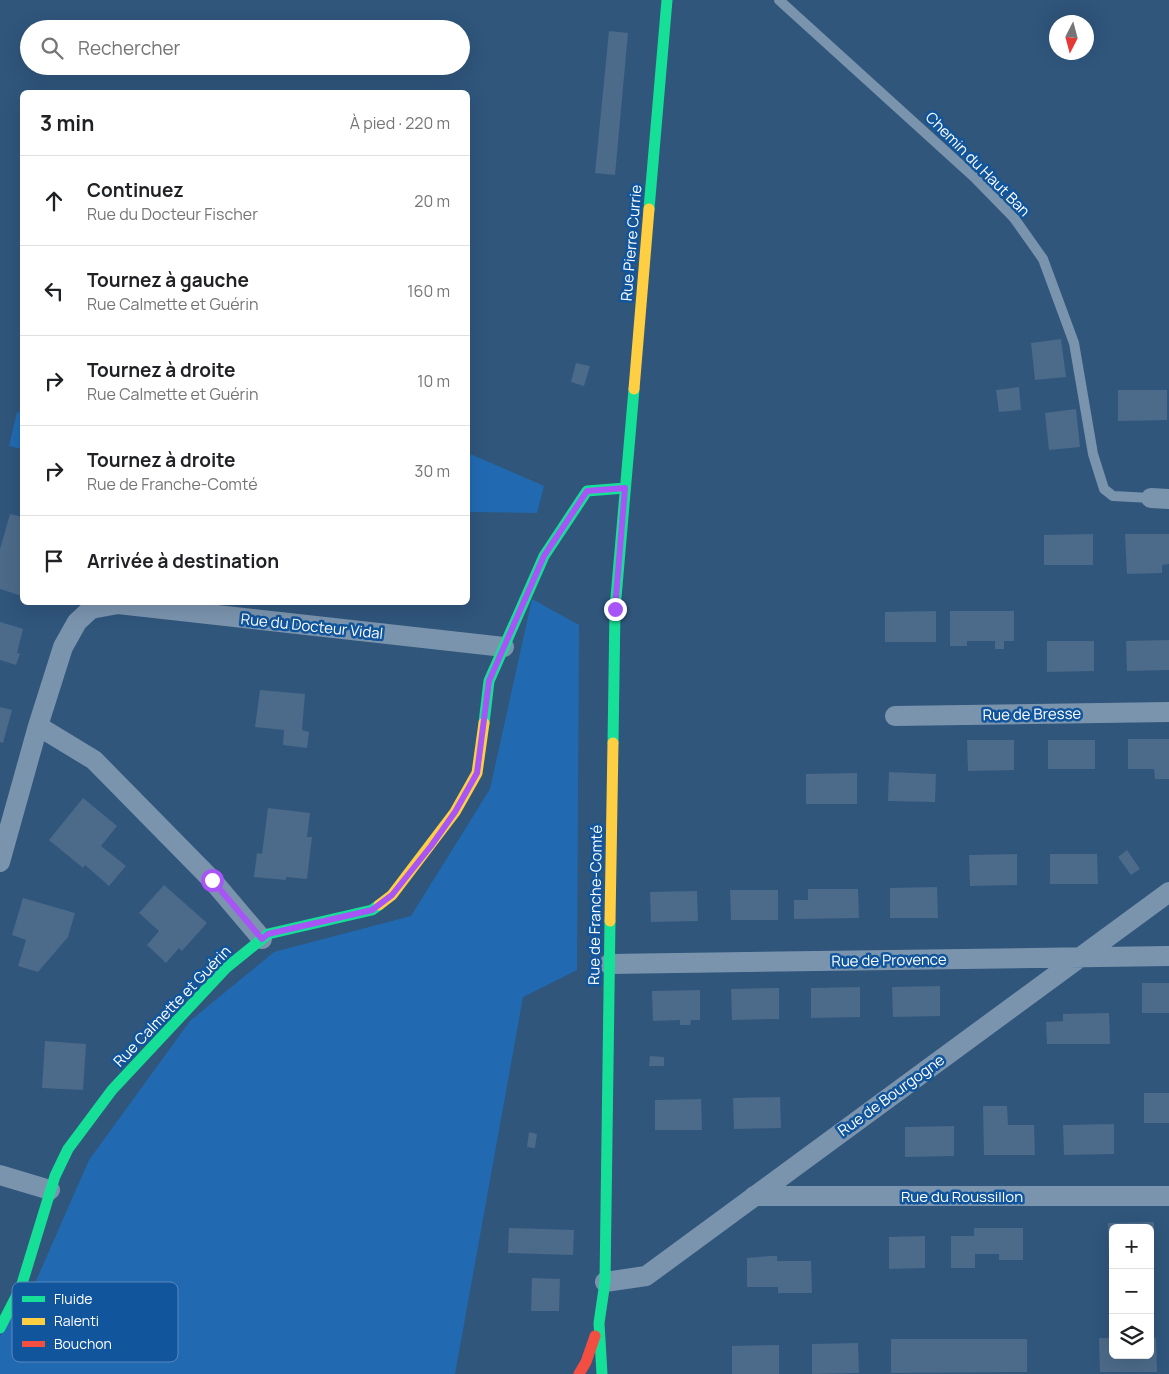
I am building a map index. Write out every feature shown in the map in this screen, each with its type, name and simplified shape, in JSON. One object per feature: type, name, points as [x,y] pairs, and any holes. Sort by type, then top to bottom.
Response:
[{"type":"street","name":"Rue Pierre Currie","points":[[625,488],[667,0]]},
{"type":"street","name":"Rue Calmette et Guérin","points":[[22,1282],[50,1190],[68,1149],[112,1090],[176,1020],[226,968],[268,934],[372,910],[392,895],[402,883],[455,812],[477,773],[489,681],[544,556],[587,491],[625,488]]},
{"type":"street","name":"Rue de Franche-Comté","points":[[579,1374],[586,1362],[599,1323],[605,1282],[615,609],[625,488]]},
{"type":"street","name":"Rue du Docteur Vidal","points":[[0,862],[38,726],[63,647],[77,622],[91,610],[114,605]]},
{"type":"street","name":"Rue du Docteur Vidal","points":[[127,605],[504,647]]},
{"type":"street","name":"Rue de Bresse","points":[[895,716],[1169,712]]},
{"type":"street","points":[[38,726],[94,760],[212,880],[262,939]]},
{"type":"street","name":"Rue de Bourgogne","points":[[605,1282],[646,1276],[1169,892]]},
{"type":"street","name":"Rue de Provence","points":[[609,964],[1169,956]]},
{"type":"street","points":[[0,1175],[50,1190]]},
{"type":"street","name":"Rue du Roussillon","points":[[754,1196],[1169,1196]]},
{"type":"street","name":"Rue Calmette et Guérin","points":[[0,1328],[12,1305]]},
{"type":"street","name":"Rue de Franche-Comté","points":[[599,1323],[602,1374]]},
{"type":"lane","name":"Chemin du Haut Ban","points":[[782,1],[974,177],[1014,218],[1043,259],[1074,343],[1094,454],[1104,489],[1113,496],[1160,498]]},
{"type":"shaded area","points":[[17,412],[20,413],[20,449],[9,446]]},
{"type":"shaded area","points":[[470,454],[544,486],[537,513],[470,512]]},
{"type":"shaded area","points":[[532,599],[579,625],[577,970],[523,997],[455,1374],[0,1374],[0,1336],[12,1318],[12,1362],[178,1362],[178,1282],[35,1282],[89,1160],[190,1021],[274,952],[411,916],[490,789]]},
{"type":"building","points":[[609,31],[628,33],[615,175],[595,173]]},
{"type":"building","points":[[1061,339],[1066,377],[1035,380],[1031,343]]},
{"type":"building","points":[[576,363],[590,366],[584,386],[571,382]]},
{"type":"building","points":[[1019,387],[1021,410],[999,412],[996,390]]},
{"type":"building","points":[[1118,390],[1167,390],[1167,420],[1118,421]]},
{"type":"building","points":[[1076,409],[1080,447],[1049,450],[1045,413]]},
{"type":"building","points":[[10,514],[20,516],[20,595],[0,589],[0,549]]},
{"type":"building","points":[[1093,534],[1093,565],[1044,565],[1044,535]]},
{"type":"building","points":[[1125,534],[1169,534],[1169,564],[1162,565],[1162,573],[1127,574]]},
{"type":"building","points":[[936,611],[936,642],[885,642],[885,612]]},
{"type":"building","points":[[950,611],[1014,611],[1014,641],[1004,641],[1004,649],[995,649],[995,641],[967,641],[967,646],[950,646]]},
{"type":"building","points":[[0,622],[23,629],[17,653],[20,654],[16,665],[0,660]]},
{"type":"building","points":[[1169,640],[1169,670],[1127,671],[1126,641]]},
{"type":"building","points":[[1047,641],[1094,641],[1094,671],[1047,672]]},
{"type":"building","points":[[260,690],[305,694],[302,730],[309,732],[307,748],[283,745],[284,730],[255,727]]},
{"type":"building","points":[[0,707],[12,710],[3,743],[0,742]]},
{"type":"building","points":[[1128,739],[1169,739],[1169,779],[1155,779],[1154,769],[1128,769]]},
{"type":"building","points":[[967,740],[1014,740],[1014,770],[968,771]]},
{"type":"building","points":[[1048,740],[1095,740],[1095,769],[1048,769]]},
{"type":"building","points":[[889,772],[936,774],[935,802],[888,801]]},
{"type":"building","points":[[857,773],[857,804],[806,804],[806,774]]},
{"type":"building","points":[[83,798],[117,826],[101,846],[126,866],[109,886],[85,865],[83,868],[49,840]]},
{"type":"building","points":[[268,808],[310,813],[307,837],[312,837],[307,879],[286,877],[286,880],[254,877],[257,853],[262,854]]},
{"type":"building","points":[[1127,850],[1140,869],[1131,875],[1118,857]]},
{"type":"building","points":[[1017,854],[1017,885],[970,886],[969,855]]},
{"type":"building","points":[[1050,854],[1097,854],[1098,884],[1050,884]]},
{"type":"building","points":[[164,885],[207,923],[182,951],[179,948],[166,963],[147,945],[159,931],[139,913]]},
{"type":"building","points":[[937,887],[938,918],[890,918],[890,888]]},
{"type":"building","points":[[808,889],[858,889],[859,918],[794,919],[794,900],[808,900]]},
{"type":"building","points":[[730,890],[778,890],[778,920],[731,920]]},
{"type":"building","points":[[697,891],[698,921],[651,922],[650,892]]},
{"type":"building","points":[[23,898],[75,913],[68,937],[38,972],[18,966],[26,940],[12,935]]},
{"type":"building","points":[[1142,983],[1169,983],[1169,1013],[1142,1013]]},
{"type":"building","points":[[940,986],[940,1016],[893,1017],[892,987]]},
{"type":"building","points":[[860,987],[860,1017],[811,1018],[811,988]]},
{"type":"building","points":[[779,988],[779,1019],[732,1020],[731,989]]},
{"type":"building","points":[[700,990],[700,1020],[691,1020],[690,1025],[680,1025],[680,1020],[653,1021],[652,991]]},
{"type":"building","points":[[1109,1013],[1110,1044],[1047,1044],[1046,1022],[1063,1021],[1063,1014]]},
{"type":"building","points":[[45,1041],[86,1044],[83,1090],[42,1088]]},
{"type":"building","points":[[650,1056],[664,1057],[664,1066],[649,1066]]},
{"type":"building","points":[[1144,1093],[1169,1093],[1169,1123],[1144,1123]]},
{"type":"building","points":[[780,1097],[781,1128],[734,1129],[733,1098]]},
{"type":"building","points":[[701,1099],[702,1130],[655,1130],[655,1100]]},
{"type":"building","points":[[983,1106],[1007,1106],[1008,1125],[1034,1125],[1035,1155],[984,1155]]},
{"type":"building","points":[[1114,1124],[1114,1154],[1064,1155],[1063,1125]]},
{"type":"building","points":[[954,1126],[954,1156],[905,1157],[905,1127]]},
{"type":"building","points":[[529,1132],[537,1134],[535,1148],[527,1147]]},
{"type":"building","points":[[1154,1222],[1154,1224],[1109,1224],[1109,1258],[1108,1223]]},
{"type":"building","points":[[509,1228],[574,1230],[573,1255],[508,1253]]},
{"type":"building","points":[[974,1228],[1023,1228],[1023,1260],[999,1260],[999,1254],[975,1254],[975,1268],[951,1268],[951,1236],[974,1236]]},
{"type":"building","points":[[925,1236],[925,1268],[889,1269],[889,1237]]},
{"type":"building","points":[[777,1256],[777,1261],[811,1261],[812,1293],[778,1293],[778,1287],[747,1287],[747,1258]]},
{"type":"building","points":[[532,1278],[560,1279],[559,1311],[531,1311]]},
{"type":"building","points":[[1099,1338],[1109,1338],[1109,1359],[1154,1359],[1154,1338],[1156,1338],[1157,1372],[1100,1372]]},
{"type":"building","points":[[891,1339],[1027,1339],[1027,1372],[891,1373]]},
{"type":"building","points":[[858,1343],[859,1373],[812,1374],[812,1344]]},
{"type":"building","points":[[779,1345],[779,1374],[732,1374],[732,1346]]},
{"type":"traffic: fast","points":[[649,209],[667,0]]},
{"type":"traffic: fast","points":[[613,743],[615,609],[634,389]]},
{"type":"traffic: fast","points":[[484,723],[489,681],[544,556],[587,491],[625,488]]},
{"type":"traffic: fast","points":[[23,1282],[55,1176],[68,1149],[112,1090],[226,968],[268,934],[372,910],[379,905]]},
{"type":"traffic: fast","points":[[602,1374],[599,1323],[605,1282],[610,921]]},
{"type":"traffic: fast","points":[[0,1328],[12,1305]]},
{"type":"traffic: slow","points":[[634,389],[649,209]]},
{"type":"traffic: slow","points":[[379,905],[392,895],[455,812],[477,773],[484,723]]},
{"type":"traffic: slow","points":[[610,921],[613,743]]},
{"type":"traffic: jam","points":[[579,1374],[586,1362],[595,1336]]},
{"type":"route","points":[[212,880],[262,939],[268,934],[372,910],[392,895],[455,812],[477,773],[489,681],[544,556],[587,491],[625,488],[615,609]]}]
